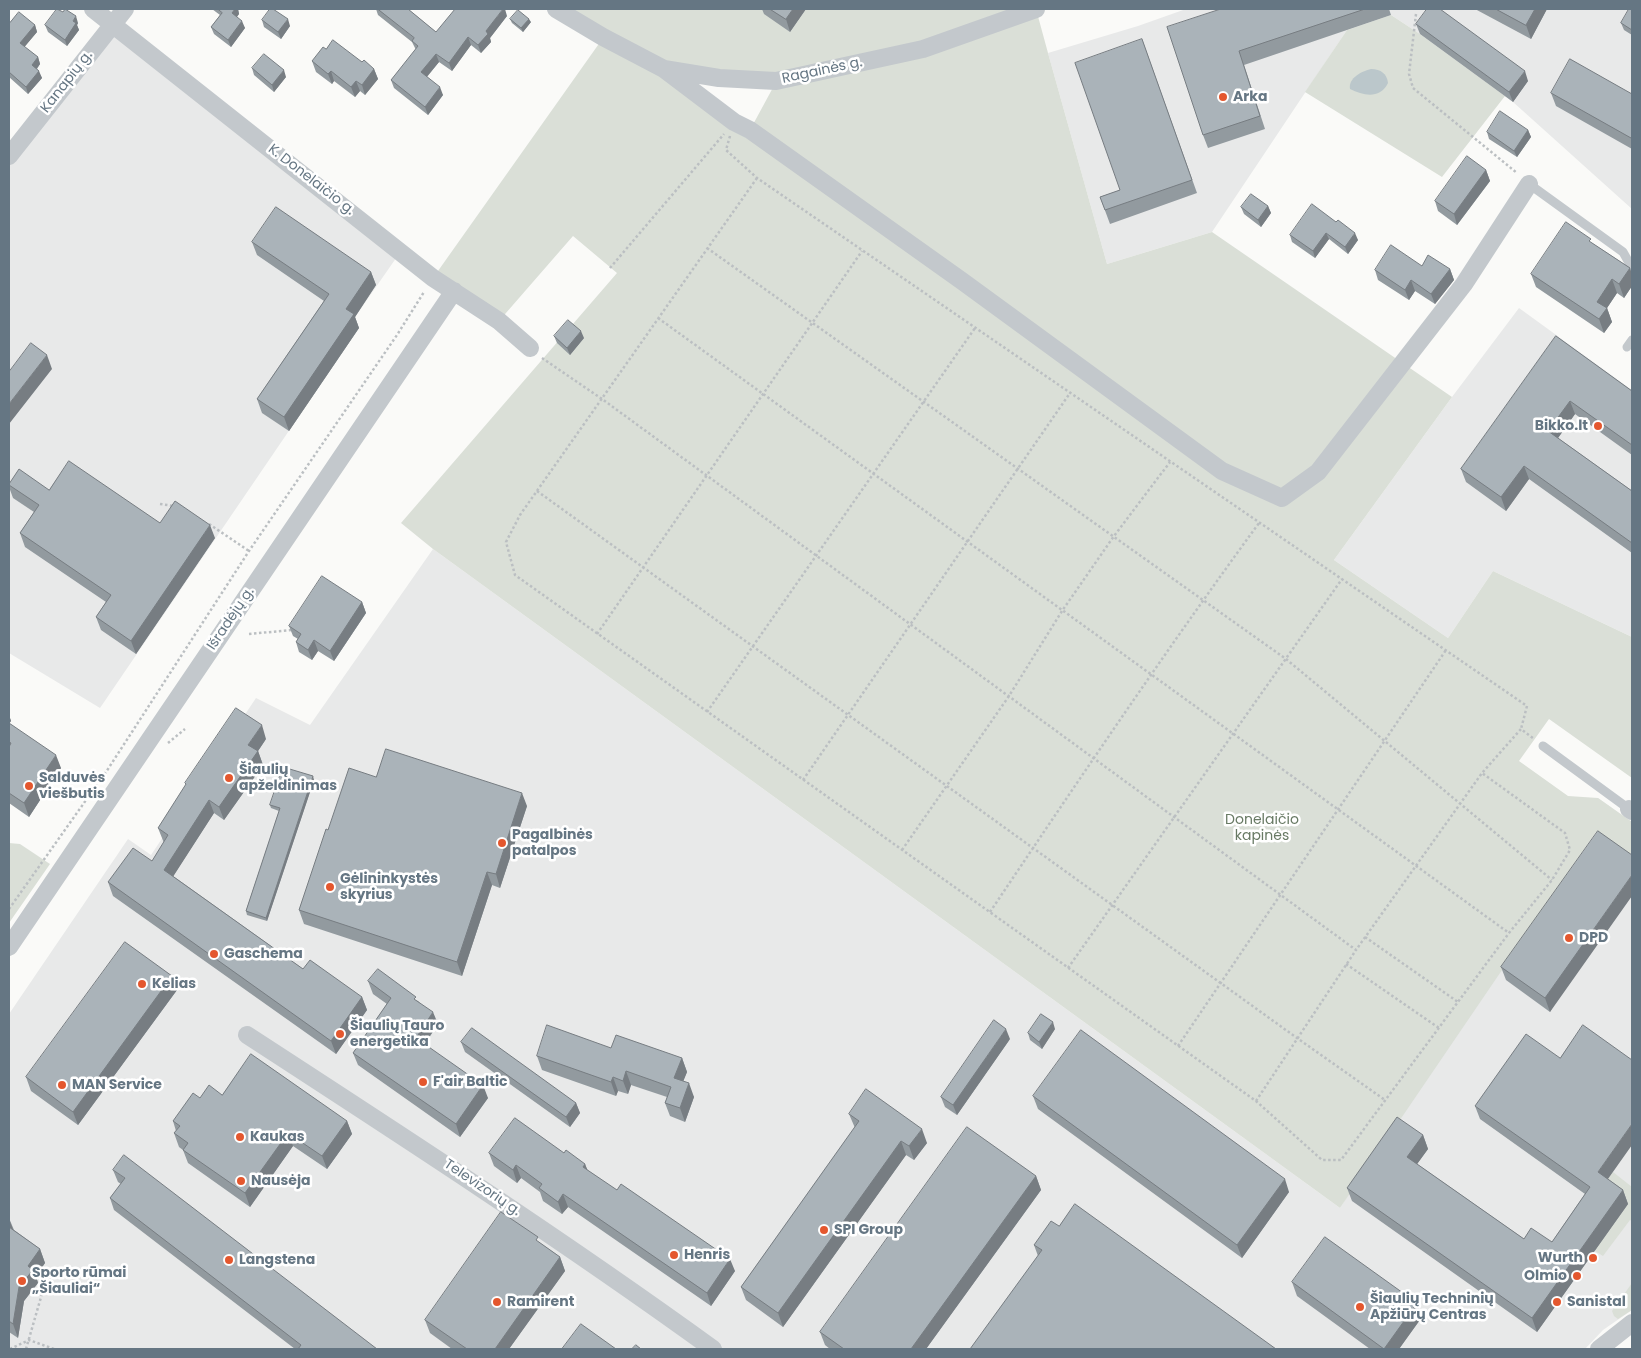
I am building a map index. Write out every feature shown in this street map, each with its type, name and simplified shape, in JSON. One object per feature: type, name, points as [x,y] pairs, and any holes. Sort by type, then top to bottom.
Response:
[{"type":"street","name":"K. Donelaičio g.","points":[[93,9],[433,278],[499,321],[530,348]]},
{"type":"street","name":"Kanapių g.","points":[[9,156],[125,9]]},
{"type":"street","name":"Ragainės g.","points":[[556,9],[664,70],[718,78],[776,81],[923,49],[1036,9]]},
{"type":"street","points":[[664,70],[1222,471],[1282,498],[1318,472],[1464,284],[1529,184]]},
{"type":"street","name":"Išradėjų g.","points":[[9,947],[454,291]]},
{"type":"street","name":"Televizorių g.","points":[[247,1035],[466,1177],[596,1265],[713,1349]]},
{"type":"street","points":[[1600,1349],[1632,1323]]},
{"type":"lane","points":[[1529,184],[1622,252],[1632,268]]},
{"type":"lane","points":[[1544,746],[1630,810]]},
{"type":"path","points":[[1416,14],[1409,74],[1412,88],[1529,184]]},
{"type":"path","points":[[734,122],[726,150],[757,178],[1527,706],[1521,729],[1482,773],[1365,937],[1256,1101]]},
{"type":"path","points":[[610,268],[734,122]]},
{"type":"path","points":[[757,178],[520,515],[506,542],[515,575],[1256,1101],[1322,1160],[1341,1160],[1509,933],[1552,880],[1570,850],[1565,833],[1482,773]]},
{"type":"path","points":[[708,248],[1286,658],[1552,880]]},
{"type":"path","points":[[597,634],[862,251]]},
{"type":"path","points":[[9,909],[108,768],[249,551],[397,335],[433,278]]},
{"type":"path","points":[[658,318],[1415,867],[1509,933]]},
{"type":"path","points":[[707,712],[976,328]]},
{"type":"path","points":[[530,348],[1356,950]]},
{"type":"path","points":[[803,780],[1070,393]]},
{"type":"path","points":[[902,850],[1009,696],[1062,611],[1114,536],[1170,462]]},
{"type":"path","points":[[537,491],[1220,983],[1386,1100]]},
{"type":"path","points":[[160,504],[175,506]]},
{"type":"path","points":[[205,522],[249,551]]},
{"type":"path","points":[[989,912],[1093,757],[1152,676],[1203,600],[1260,523]]},
{"type":"path","points":[[1068,968],[1342,579]]},
{"type":"path","points":[[249,634],[298,629]]},
{"type":"path","points":[[1178,1046],[1446,650]]},
{"type":"path","points":[[1521,729],[1544,746]]},
{"type":"path","points":[[1365,937],[1458,1002]]},
{"type":"path","points":[[1346,964],[1439,1028]]},
{"type":"path","points":[[26,1349],[48,1273]]},
{"type":"path","points":[[10,1349],[29,1340],[54,1349]]},
{"type":"shaded area","points":[[1186,9],[1632,9],[1632,209],[1513,102],[1391,15],[1347,30],[1212,232],[1107,264],[1048,53],[1138,26]]},
{"type":"shaded area","points":[[112,24],[401,251],[353,320],[359,328],[100,708],[9,653],[9,156]]},
{"type":"shaded area","points":[[1371,69],[1381,71],[1385,75],[1388,83],[1381,92],[1371,95],[1350,89],[1353,78]]},
{"type":"shaded area","points":[[1519,308],[1632,390],[1632,637],[1493,571],[1448,638],[1334,560]]},
{"type":"shaded area","points":[[433,549],[1340,1208],[1598,798],[1632,822],[1632,1310],[1603,1330],[1585,1349],[9,1349],[9,1014],[128,839],[151,855],[256,698],[310,725]]},
{"type":"green space","name":"Donelaičio kapinės","points":[[556,9],[768,9],[790,32],[806,9],[1036,9],[1107,264],[1212,232],[1452,397],[1334,560],[1448,638],[1493,571],[1632,637],[1632,778],[1549,719],[1519,761],[1568,796],[1598,798],[1632,822],[1632,851],[1629,855],[1596,832],[1340,1208],[433,549],[401,523],[617,273],[573,236],[499,321],[433,278],[603,38]],"holes":[[[666,70],[776,82],[750,130]]]},
{"type":"green space","points":[[1391,15],[1505,96],[1442,177],[1305,92],[1347,30]]},
{"type":"green space","points":[[9,843],[20,844],[50,864],[9,923],[10,870]]},
{"type":"green space","points":[[1613,1172],[1632,1187],[1632,1221],[1630,1220],[1603,1256],[1595,1251],[1603,1186]]},
{"type":"green space","points":[[1632,1283],[1632,1310],[1618,1319],[1612,1311]]},
{"type":"building","points":[[57,9],[63,12],[65,9],[76,16],[73,21],[76,23],[65,40],[45,25]]},
{"type":"building","points":[[218,9],[235,9],[232,13],[242,21],[228,40],[211,27],[222,13]]},
{"type":"building","points":[[270,9],[288,19],[278,32],[262,20]]},
{"type":"building","points":[[378,9],[408,9],[436,32],[455,9],[503,9],[486,31],[488,34],[478,45],[468,37],[449,63],[436,54],[421,72],[440,87],[425,107],[391,80],[418,46],[412,41],[414,38]]},
{"type":"building","points":[[770,9],[793,9],[786,19]]},
{"type":"building","name":"Arka","points":[[1221,9],[1365,9],[1239,51],[1260,116],[1203,135],[1167,27]]},
{"type":"building","points":[[1427,9],[1440,9],[1525,71],[1509,92],[1416,24]]},
{"type":"building","points":[[1496,9],[1535,9],[1526,25]]},
{"type":"building","points":[[1629,9],[1632,9],[1632,30],[1621,23]]},
{"type":"building","points":[[518,10],[529,19],[521,28],[510,19]]},
{"type":"building","points":[[19,12],[35,25],[20,43],[38,57],[32,65],[39,71],[26,87],[9,72],[9,21]]},
{"type":"building","points":[[1142,39],[1192,180],[1105,210],[1100,197],[1120,190],[1075,63]]},
{"type":"building","points":[[333,40],[362,62],[364,60],[374,69],[362,85],[356,81],[351,87],[331,71],[328,74],[312,61],[323,47],[326,49]]},
{"type":"building","points":[[264,54],[284,70],[272,85],[252,68]]},
{"type":"building","points":[[1570,59],[1632,94],[1631,138],[1551,93]]},
{"type":"building","points":[[1500,111],[1528,130],[1514,151],[1487,132]]},
{"type":"building","points":[[1467,156],[1486,170],[1454,214],[1435,201]]},
{"type":"building","points":[[1251,194],[1268,206],[1258,220],[1241,207]]},
{"type":"building","points":[[1312,204],[1336,222],[1338,220],[1355,233],[1345,247],[1326,233],[1313,251],[1290,235]]},
{"type":"building","points":[[276,207],[371,272],[346,309],[354,314],[284,417],[257,399],[329,294],[252,242]]},
{"type":"building","points":[[1566,222],[1591,239],[1589,241],[1630,268],[1619,284],[1612,279],[1597,302],[1607,308],[1599,319],[1531,274]]},
{"type":"building","points":[[1391,245],[1422,266],[1428,255],[1450,269],[1431,294],[1411,280],[1405,290],[1375,270]]},
{"type":"building","points":[[568,320],[581,331],[567,348],[554,336]]},
{"type":"building","points":[[1556,336],[1632,391],[1632,445],[1570,401],[1548,431],[1632,491],[1632,543],[1524,466],[1501,497],[1461,469]]},
{"type":"building","points":[[31,343],[47,355],[9,404],[9,372]]},
{"type":"building","points":[[69,461],[160,523],[175,501],[210,525],[131,641],[96,617],[111,595],[20,533],[39,505],[9,485],[19,469],[49,490]]},
{"type":"building","points":[[322,576],[362,602],[330,651],[314,640],[308,650],[296,642],[301,634],[289,626]]},
{"type":"building","points":[[236,708],[262,725],[248,745],[258,751],[219,807],[209,800],[164,870],[303,969],[310,960],[362,997],[331,1041],[108,882],[133,848],[152,861],[168,835],[158,828],[185,783]]},
{"type":"building","name":"Salduvės viešbutis","points":[[9,723],[56,755],[24,803],[9,793],[9,747],[11,743],[9,742]]},
{"type":"building","points":[[386,749],[522,793],[496,874],[487,872],[457,962],[299,910],[349,768],[376,777]]},
{"type":"building","points":[[283,767],[313,776],[266,918],[246,911],[280,808],[270,805]]},
{"type":"building","name":"DPD","points":[[1598,831],[1632,855],[1632,875],[1545,998],[1501,967]]},
{"type":"building","points":[[125,942],[172,976],[73,1112],[26,1077]]},
{"type":"building","points":[[378,969],[433,1012],[416,1038],[483,1085],[456,1124],[353,1053],[391,998],[368,981]]},
{"type":"building","points":[[1041,1014],[1053,1022],[1039,1042],[1028,1033]]},
{"type":"building","points":[[994,1020],[1006,1029],[953,1105],[941,1097]]},
{"type":"building","points":[[547,1025],[611,1048],[616,1035],[682,1058],[674,1078],[689,1083],[680,1108],[665,1103],[671,1087],[626,1071],[623,1081],[613,1077],[611,1082],[537,1056]]},
{"type":"building","points":[[1583,1025],[1632,1060],[1632,1124],[1598,1172],[1623,1190],[1532,1318],[1347,1188],[1397,1117],[1423,1135],[1407,1157],[1524,1239],[1531,1228],[1552,1242],[1590,1187],[1475,1106],[1526,1034],[1560,1058]]},
{"type":"building","points":[[472,1028],[576,1103],[566,1117],[461,1042]]},
{"type":"building","points":[[1081,1030],[1285,1179],[1237,1245],[1033,1096]]},
{"type":"building","name":"Kaukas","points":[[251,1054],[347,1121],[322,1156],[288,1133],[245,1193],[183,1150],[188,1143],[174,1133],[180,1126],[173,1121],[193,1093],[200,1098],[209,1085],[222,1095]]},
{"type":"building","name":"SPI Group","points":[[866,1089],[922,1129],[909,1146],[901,1141],[778,1313],[741,1287],[859,1121],[849,1114]]},
{"type":"building","points":[[515,1118],[564,1153],[566,1150],[585,1164],[583,1167],[617,1190],[621,1184],[730,1259],[707,1293],[563,1194],[558,1202],[539,1188],[542,1184],[516,1165],[513,1170],[489,1153]]},
{"type":"building","points":[[967,1127],[1036,1176],[911,1349],[844,1349],[820,1332]]},
{"type":"building","points":[[124,1155],[377,1349],[298,1349],[301,1345],[110,1198],[125,1178],[113,1170]]},
{"type":"building","points":[[1075,1204],[1276,1349],[970,1349],[1042,1250],[1034,1245],[1051,1221],[1059,1226]]},
{"type":"building","name":"Ramirent","points":[[501,1212],[538,1237],[536,1240],[560,1257],[495,1349],[467,1349],[425,1320]]},
{"type":"building","points":[[9,1227],[40,1249],[28,1266],[33,1270],[19,1287],[13,1324],[9,1321]]},
{"type":"building","name":"Šiaulių Techninių Apžiūrų Centras","points":[[1325,1237],[1417,1303],[1384,1349],[1292,1282]]},
{"type":"building","points":[[581,1324],[616,1349],[562,1349]]},
{"type":"building","points":[[636,1345],[641,1349],[632,1349]]},
{"type":"place","name":"Arka","points":[[1223,97]]},
{"type":"place","name":"Bikko.lt","points":[[1598,426]]},
{"type":"place","name":"Šiaulių apželdinimas","points":[[229,778]]},
{"type":"place","name":"Salduvės viešbutis","points":[[29,786]]},
{"type":"place","name":"Pagalbinės patalpos","points":[[502,843]]},
{"type":"place","name":"Gėlininkystės skyrius","points":[[330,887]]},
{"type":"place","name":"DPD","points":[[1569,938]]},
{"type":"place","name":"Gaschema","points":[[214,954]]},
{"type":"place","name":"Kelias","points":[[142,984]]},
{"type":"place","name":"Šiaulių Tauro energetika","points":[[340,1034]]},
{"type":"place","name":"F'air Baltic","points":[[423,1082]]},
{"type":"place","name":"MAN Service","points":[[62,1085]]},
{"type":"place","name":"Kaukas","points":[[240,1137]]},
{"type":"place","name":"Nausėja","points":[[241,1181]]},
{"type":"place","name":"SPI Group","points":[[824,1230]]},
{"type":"place","name":"Henris","points":[[674,1255]]},
{"type":"place","name":"Wurth","points":[[1593,1258]]},
{"type":"place","name":"Langstena","points":[[229,1260]]},
{"type":"place","name":"Olmio","points":[[1577,1276]]},
{"type":"place","name":"Sporto rūmai „Šiauliai“","points":[[22,1281]]},
{"type":"place","name":"Ramirent","points":[[497,1302]]},
{"type":"place","name":"Sanistal","points":[[1557,1302]]},
{"type":"place","name":"Šiaulių Techninių Apžiūrų Centras","points":[[1360,1307]]}]
